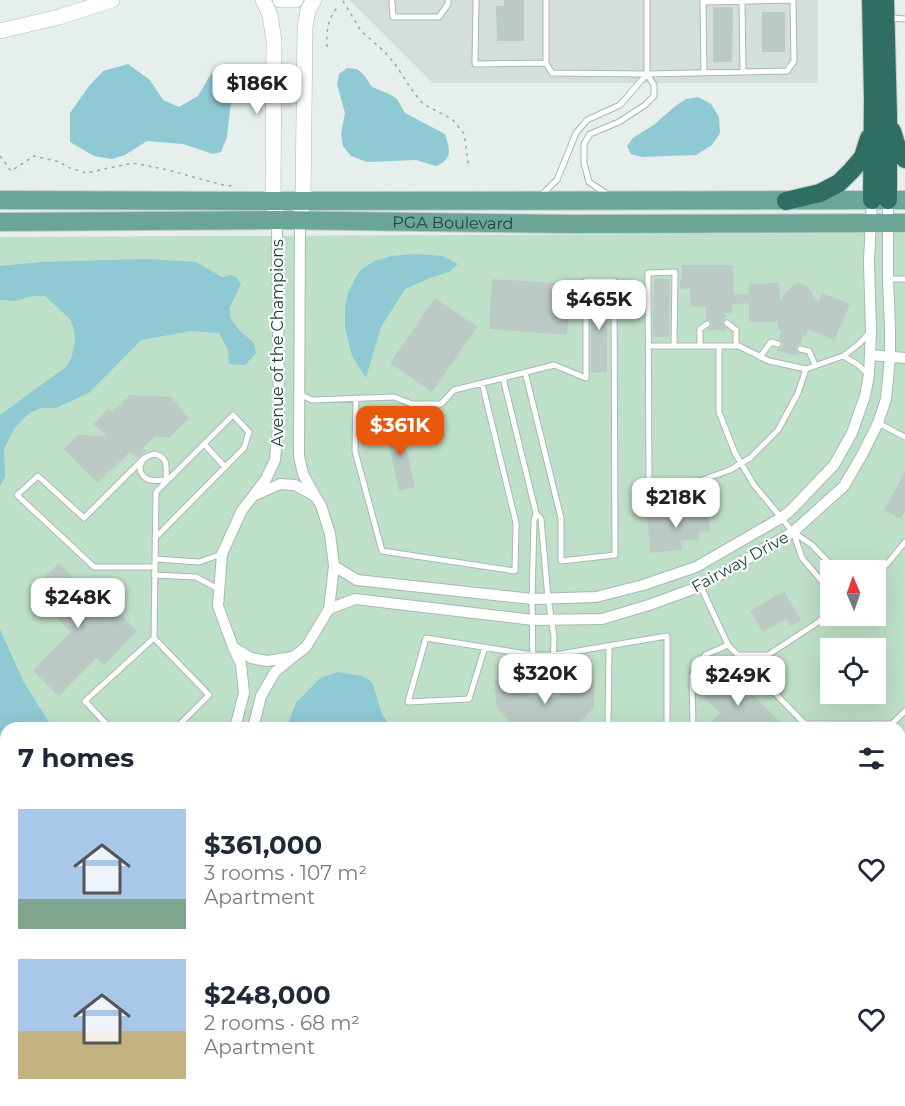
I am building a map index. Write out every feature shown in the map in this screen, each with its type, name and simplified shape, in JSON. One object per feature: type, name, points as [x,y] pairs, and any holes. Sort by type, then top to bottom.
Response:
[{"type":"highway","points":[[871,0],[872,131],[889,200]]},
{"type":"highway","points":[[885,9],[889,200]]},
{"type":"highway","points":[[888,115],[896,144],[905,159]]},
{"type":"highway","points":[[786,201],[820,193],[839,183],[863,157],[872,131]]},
{"type":"main road","name":"PGA Boulevard","points":[[0,200],[889,200]]},
{"type":"main road","name":"PGA Boulevard","points":[[0,222],[300,220],[571,224],[888,223]]},
{"type":"street","points":[[0,31],[59,17],[112,0]]},
{"type":"street","points":[[263,0],[270,15],[274,41],[273,201],[277,220]]},
{"type":"street","points":[[280,0],[296,0]]},
{"type":"street","points":[[300,220],[303,201],[305,27],[308,10],[314,0]]},
{"type":"street","name":"Fairway Drive","points":[[329,609],[355,599],[533,620],[602,619],[701,586],[793,532],[844,486],[878,423],[886,399],[890,357],[889,200]]},
{"type":"street","name":"Fairway Drive","points":[[334,566],[357,580],[532,599],[596,597],[643,585],[696,567],[781,518],[834,465],[852,433],[865,396],[869,375],[871,331],[870,261],[888,223],[889,200]]},
{"type":"street","name":"Avenue of the Champions","points":[[253,495],[266,479],[275,460],[279,416],[277,220]]},
{"type":"street","name":"Avenue of the Champions","points":[[300,220],[299,456],[303,474],[315,496]]},
{"type":"street","points":[[870,355],[905,358]]},
{"type":"street","points":[[236,722],[244,693],[241,664],[218,606],[222,554],[242,510],[253,495],[280,484],[295,486],[315,496],[321,506],[330,534],[334,566],[329,609],[306,647],[275,672],[261,696],[254,722]]},
{"type":"street","points":[[233,647],[251,658],[267,661],[293,657]]},
{"type":"lane","points":[[392,2],[393,17],[439,17],[448,4],[448,0]]},
{"type":"lane","points":[[476,0],[475,64],[546,63]]},
{"type":"lane","points":[[546,0],[546,63],[552,73],[647,74],[704,73],[787,71],[795,61],[793,0],[703,1],[704,73]]},
{"type":"lane","points":[[616,200],[589,182],[584,163],[584,144],[590,134],[619,122],[645,105],[654,96],[654,85],[647,74],[647,0]]},
{"type":"lane","points":[[742,1],[743,72]]},
{"type":"lane","points":[[885,9],[905,19]]},
{"type":"lane","points":[[535,200],[557,180],[576,133],[587,120],[620,105],[647,74]]},
{"type":"lane","points":[[674,346],[675,272],[648,273],[649,487],[696,482],[730,470],[750,458],[778,430],[798,393],[806,369]]},
{"type":"lane","points":[[888,279],[905,279]]},
{"type":"lane","points":[[298,393],[312,400],[394,398],[412,404],[441,404],[454,390],[503,378],[525,372],[554,365],[586,378],[586,281],[614,281],[615,555],[561,561],[561,518],[525,372]]},
{"type":"lane","points":[[727,323],[736,330],[736,346]]},
{"type":"lane","points":[[700,346],[700,329],[707,324]]},
{"type":"lane","points":[[648,346],[739,346],[769,361],[806,369],[843,356],[871,331]]},
{"type":"lane","points":[[760,357],[771,342],[778,344]]},
{"type":"lane","points":[[719,346],[719,412],[735,453],[754,485],[781,518],[793,532],[812,545],[826,560]]},
{"type":"lane","points":[[800,349],[809,351],[815,365]]},
{"type":"lane","points":[[843,356],[857,364],[869,375]]},
{"type":"lane","points":[[503,378],[536,513],[541,519],[554,636],[553,678],[547,681],[538,681],[533,671],[532,599],[536,513]]},
{"type":"lane","points":[[356,398],[355,451],[382,551],[515,571],[516,523],[482,383]]},
{"type":"lane","points":[[155,538],[244,448],[249,432],[233,415],[156,492],[154,559],[154,638],[209,695],[182,722]]},
{"type":"lane","points":[[878,423],[905,437]]},
{"type":"lane","points":[[204,444],[225,467]]},
{"type":"lane","points":[[154,567],[94,567],[17,495],[38,476],[84,518],[144,458],[150,455],[154,454],[164,459],[167,467],[165,474],[167,481]]},
{"type":"lane","points":[[144,458],[140,469],[144,477],[167,481]]},
{"type":"lane","points":[[793,532],[802,558],[820,579]]},
{"type":"lane","points":[[886,565],[905,542]]},
{"type":"lane","points":[[154,559],[199,562],[222,554]]},
{"type":"lane","points":[[154,575],[196,577],[219,590]]},
{"type":"lane","points":[[701,586],[728,645],[804,722]]},
{"type":"lane","points":[[738,656],[768,655],[820,620]]},
{"type":"lane","points":[[485,647],[469,699],[408,702],[426,638],[485,647],[533,655],[554,655],[667,636],[667,722]]},
{"type":"lane","points":[[104,722],[85,701],[154,638]]},
{"type":"lane","points":[[693,722],[692,675],[705,655],[728,645]]},
{"type":"lane","points":[[609,646],[609,722]]},
{"type":"lane","points":[[894,722],[905,711]]},
{"type":"path","points":[[343,1],[361,31],[384,51],[423,104],[452,119],[464,134],[469,168]]},
{"type":"path","points":[[327,47],[326,31],[331,14],[339,5]]},
{"type":"path","points":[[0,156],[11,171],[34,156],[60,162],[67,167],[86,173],[134,163],[219,184],[235,185]]},
{"type":"shaded area","points":[[349,0],[818,0],[818,83],[432,83]]},
{"type":"green space","points":[[905,233],[905,722],[0,722],[0,237]]},
{"type":"water","points":[[128,64],[150,80],[163,100],[179,107],[198,96],[211,74],[221,73],[232,91],[227,137],[221,152],[213,154],[183,144],[147,141],[125,155],[112,159],[94,156],[70,142],[70,113],[89,86],[103,71]]},
{"type":"water","points":[[347,68],[357,69],[372,87],[397,99],[405,113],[445,134],[449,149],[448,157],[436,166],[416,160],[367,162],[351,156],[343,146],[341,134],[345,113],[337,84],[339,74]]},
{"type":"water","points":[[698,97],[711,104],[719,117],[720,133],[712,145],[696,155],[642,157],[631,154],[627,146],[633,138],[686,99]]},
{"type":"water","points":[[415,254],[443,256],[458,264],[449,272],[405,289],[381,327],[366,378],[352,356],[345,328],[348,293],[357,275],[363,268],[375,261],[391,256]]},
{"type":"water","points":[[145,259],[196,262],[222,277],[231,275],[236,277],[241,284],[230,307],[230,317],[239,330],[254,343],[256,353],[245,365],[229,364],[228,350],[219,333],[191,331],[141,340],[89,393],[56,408],[41,408],[28,414],[14,429],[4,449],[5,477],[0,486],[0,415],[67,366],[75,341],[70,319],[45,296],[32,296],[15,301],[0,300],[0,266],[41,262]]},
{"type":"water","points":[[0,629],[23,681],[49,722],[0,722]]},
{"type":"water","points":[[338,672],[362,676],[372,682],[382,714],[388,722],[289,722],[296,703],[320,678]]},
{"type":"building","points":[[504,0],[524,0],[524,41],[497,41],[496,6],[504,6]]},
{"type":"building","points":[[713,7],[733,7],[732,62],[713,62]]},
{"type":"building","points":[[762,12],[785,12],[785,52],[762,52]]},
{"type":"building","points":[[681,265],[733,265],[734,295],[749,294],[749,284],[779,283],[780,300],[797,283],[808,287],[818,303],[822,293],[850,304],[834,340],[808,329],[801,344],[795,347],[799,356],[777,351],[783,345],[779,339],[781,330],[777,329],[778,322],[749,322],[749,303],[732,304],[732,313],[725,313],[726,318],[722,322],[726,330],[707,330],[712,324],[706,319],[706,307],[691,306],[690,288],[680,289]]},
{"type":"building","points":[[492,279],[571,284],[567,335],[489,329]]},
{"type":"building","points":[[654,279],[670,279],[669,337],[653,337]]},
{"type":"building","points":[[591,289],[607,289],[607,372],[591,373]]},
{"type":"building","points":[[435,298],[477,327],[432,392],[390,363]]},
{"type":"building","points":[[130,395],[171,397],[189,418],[169,438],[155,436],[143,448],[146,451],[137,458],[130,452],[97,483],[64,449],[77,435],[107,436],[93,424],[109,408],[112,412]]},
{"type":"building","points":[[389,424],[405,424],[405,443],[415,487],[399,491],[389,445]]},
{"type":"building","points":[[905,472],[905,510],[901,519],[884,510]]},
{"type":"building","points":[[708,509],[710,531],[699,532],[699,539],[681,541],[682,550],[650,553],[647,514]]},
{"type":"building","points":[[59,563],[99,603],[104,598],[137,631],[104,665],[97,658],[59,696],[33,670],[71,632],[30,591]]},
{"type":"building","points":[[784,591],[801,620],[790,626],[786,619],[763,632],[750,611]]},
{"type":"building","points":[[720,675],[736,678],[780,722],[712,722],[720,713],[705,698],[705,691]]},
{"type":"building","points":[[495,679],[514,679],[532,697],[557,697],[575,679],[594,679],[594,707],[580,722],[510,722],[496,707]]}]
